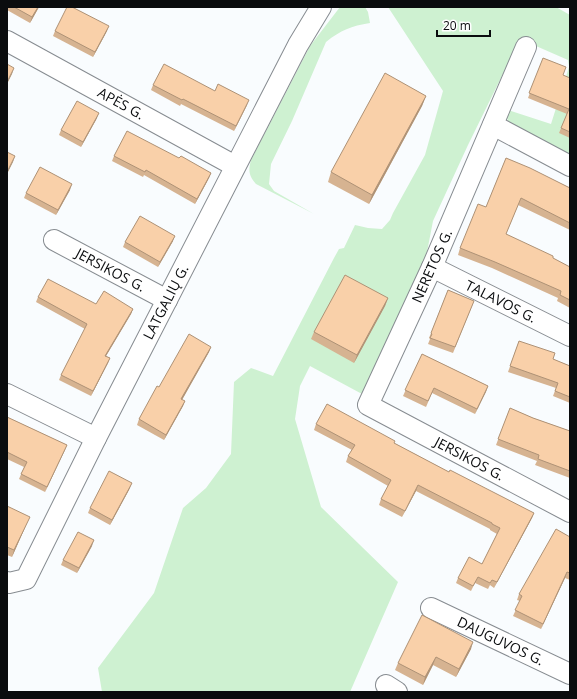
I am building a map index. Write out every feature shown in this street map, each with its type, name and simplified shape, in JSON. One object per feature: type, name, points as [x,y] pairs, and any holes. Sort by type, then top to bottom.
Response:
[{"type":"street","name":"LATGALIŲ G.","points":[[7,582],[9,583],[26,579],[96,438],[168,300],[235,166],[298,45],[321,7]]},
{"type":"street","name":"APĖS G.","points":[[7,41],[235,166]]},
{"type":"street","name":"NERETOS G.","points":[[368,405],[432,268],[526,46]]},
{"type":"street","points":[[493,126],[570,166]]},
{"type":"street","name":"JERSIKOS G.","points":[[54,240],[168,300]]},
{"type":"street","name":"TALAVOS G.","points":[[432,268],[570,336]]},
{"type":"street","points":[[7,394],[96,438]]},
{"type":"street","name":"JERSIKOS G.","points":[[368,405],[570,512]]},
{"type":"street","name":"DAUGUVOS G.","points":[[431,608],[570,674]]},
{"type":"green space","points":[[340,7],[365,7],[368,12],[370,23],[346,29],[326,42],[292,121],[271,164],[269,184],[274,191],[314,214],[256,184],[251,176],[250,167],[251,160],[310,46]]},
{"type":"green space","points":[[388,7],[556,7],[570,15],[570,160],[510,125],[506,116],[508,110],[551,124],[569,67],[568,60],[520,39],[433,221],[427,252],[367,392],[362,394],[310,366],[300,386],[295,419],[321,507],[398,582],[350,692],[102,692],[98,668],[154,593],[183,508],[206,488],[231,454],[234,382],[251,368],[273,376],[334,258],[339,249],[344,248],[355,225],[382,229],[390,220],[425,155],[443,91]]},
{"type":"building","points":[[14,7],[38,7],[32,17]]},
{"type":"building","points":[[67,7],[72,7],[109,26],[95,52],[55,31]]},
{"type":"building","points":[[543,58],[566,67],[563,75],[570,78],[570,132],[561,128],[569,109],[529,93]]},
{"type":"building","points":[[7,64],[14,68],[7,82]]},
{"type":"building","points":[[164,64],[215,91],[218,84],[249,100],[236,126],[153,85]]},
{"type":"building","points":[[385,73],[426,96],[372,195],[331,172]]},
{"type":"building","points":[[77,101],[99,113],[83,142],[61,130]]},
{"type":"building","points":[[127,131],[179,158],[181,156],[211,173],[197,199],[146,170],[145,172],[114,156]]},
{"type":"building","points":[[7,152],[15,156],[7,172]]},
{"type":"building","points":[[506,158],[570,188],[570,223],[521,198],[506,234],[553,256],[553,258],[570,267],[570,300],[560,295],[561,291],[460,248],[478,204],[486,207]]},
{"type":"building","points":[[40,167],[72,184],[58,210],[26,193]]},
{"type":"building","points":[[140,216],[175,236],[160,262],[125,242]]},
{"type":"building","points":[[345,275],[388,298],[357,355],[314,332]]},
{"type":"building","points":[[48,279],[96,304],[104,291],[133,309],[105,356],[110,358],[93,391],[61,375],[87,324],[38,297]]},
{"type":"building","points":[[448,290],[474,301],[455,347],[430,338]]},
{"type":"building","points":[[189,334],[211,347],[181,399],[185,401],[166,435],[139,419],[157,386],[159,387]]},
{"type":"building","points":[[519,341],[555,353],[553,359],[570,366],[570,397],[555,391],[558,383],[510,366]]},
{"type":"building","points":[[422,354],[488,386],[477,409],[434,388],[428,401],[405,390]]},
{"type":"building","points":[[327,404],[395,441],[394,443],[449,472],[450,470],[534,513],[497,582],[492,580],[490,583],[478,577],[473,586],[458,578],[469,557],[482,564],[500,528],[418,485],[405,511],[381,499],[391,480],[348,456],[355,445],[316,424]]},
{"type":"building","points":[[510,408],[570,431],[570,471],[538,459],[539,455],[498,439]]},
{"type":"building","points":[[7,417],[67,445],[47,487],[21,474],[27,462],[7,452]]},
{"type":"building","points":[[109,471],[132,483],[112,520],[90,508]]},
{"type":"building","points":[[7,506],[30,517],[14,550],[7,547]]},
{"type":"building","points":[[556,529],[570,537],[570,573],[567,572],[543,624],[515,610],[522,596],[519,594]]},
{"type":"building","points":[[78,532],[94,540],[79,568],[63,560]]},
{"type":"building","points":[[422,615],[473,642],[459,669],[436,657],[425,677],[398,663]]}]
